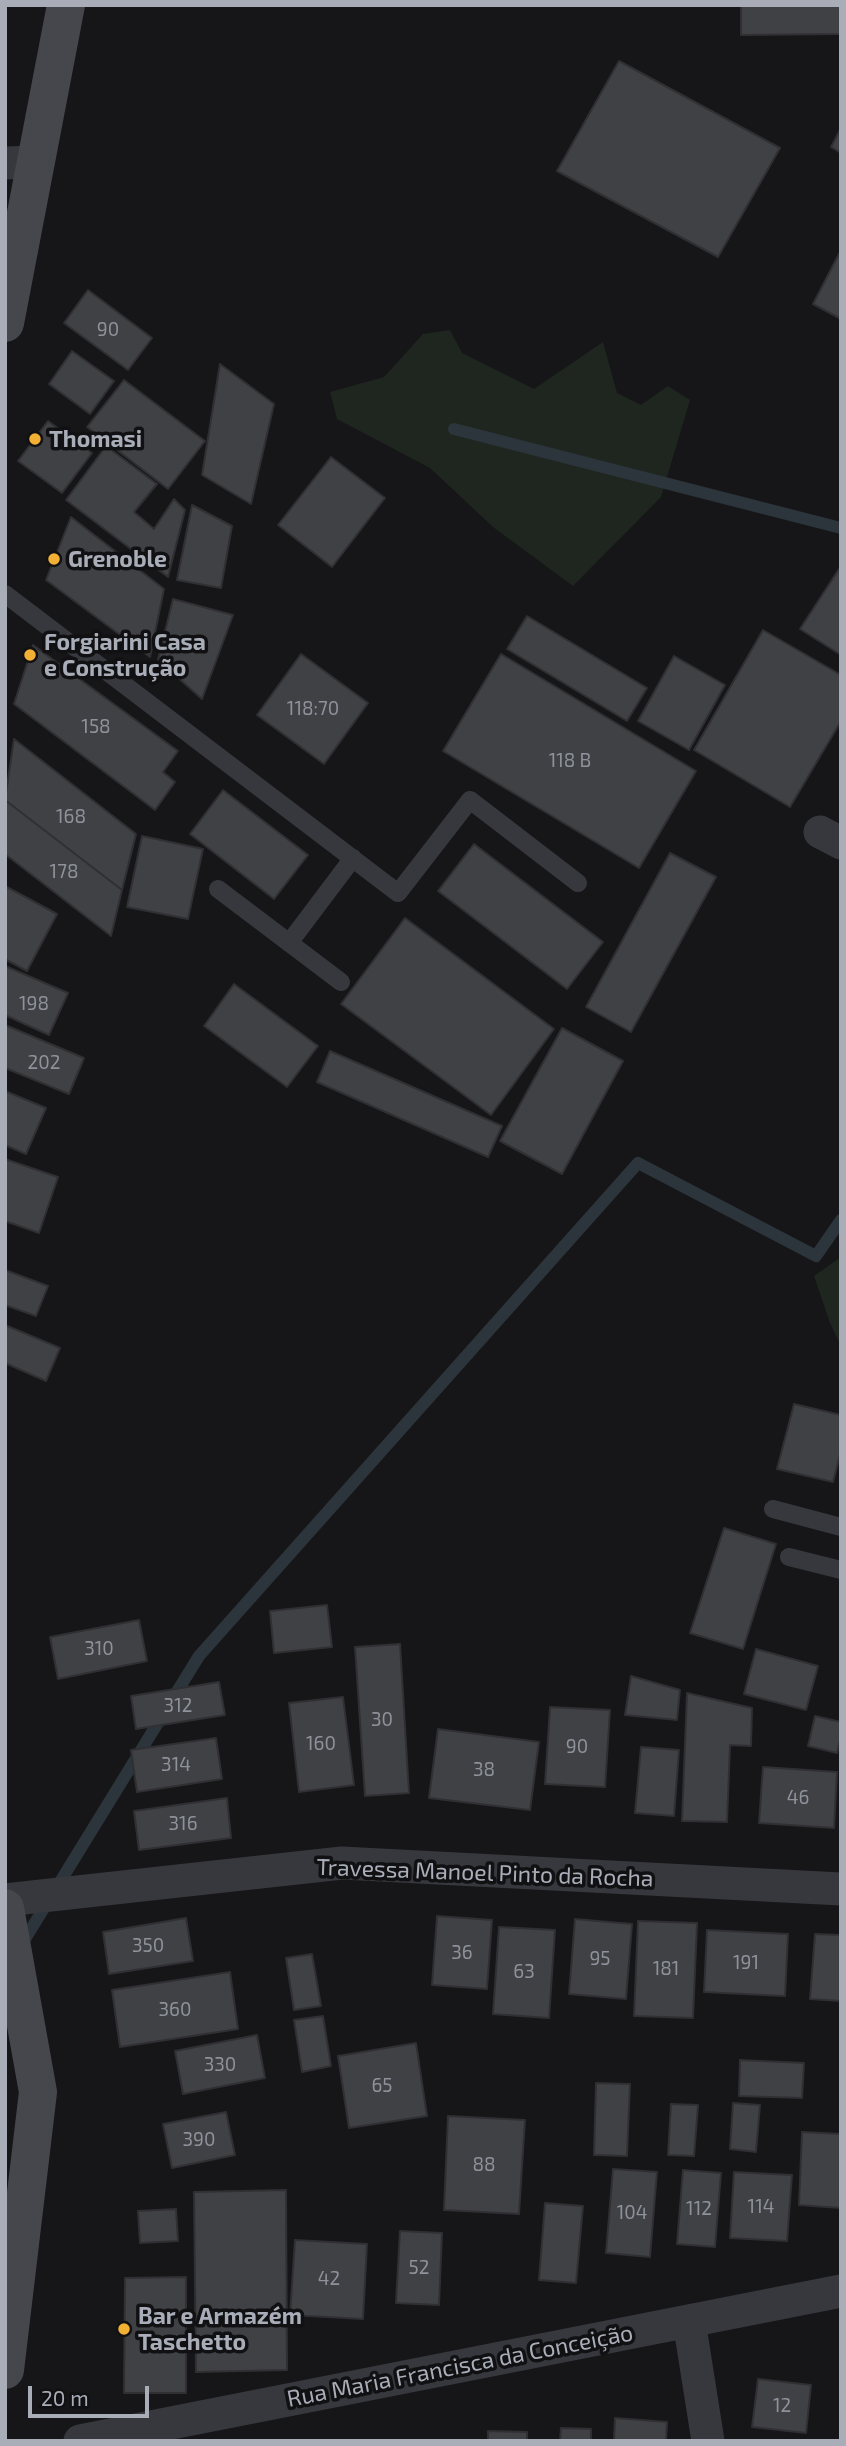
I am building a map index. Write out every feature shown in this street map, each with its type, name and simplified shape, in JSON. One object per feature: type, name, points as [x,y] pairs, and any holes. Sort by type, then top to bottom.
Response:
[{"type":"street","points":[[5,323],[21,163],[66,5]]},
{"type":"street","name":"Travessa Manoel Pinto da Rocha","points":[[5,1900],[342,1863],[841,1889]]},
{"type":"street","points":[[5,1908],[21,2092],[5,2370]]},
{"type":"street","name":"Rua Maria Francisca da Conceição","points":[[80,2441],[841,2291]]},
{"type":"street","points":[[689,2321],[708,2441]]},
{"type":"lane","points":[[5,594],[398,893],[470,800],[578,883]]},
{"type":"lane","points":[[289,943],[353,858]]},
{"type":"lane","points":[[218,889],[341,982]]},
{"type":"lane","points":[[773,1509],[841,1528]]},
{"type":"lane","points":[[789,1557],[841,1570]]},
{"type":"shaded area","points":[[450,330],[462,353],[534,389],[603,342],[617,393],[641,405],[668,386],[690,400],[661,497],[573,586],[493,527],[430,468],[337,419],[330,392],[384,377],[423,334]]},
{"type":"shaded area","points":[[841,1257],[841,1346],[814,1276]]},
{"type":"building","points":[[741,5],[841,5],[841,34],[741,35]]},
{"type":"building","points":[[619,61],[780,148],[718,257],[557,171]]},
{"type":"building","points":[[841,128],[841,153],[831,147]]},
{"type":"building","points":[[841,250],[841,319],[813,304]]},
{"type":"building","points":[[88,290],[152,338],[128,370],[64,323]]},
{"type":"building","points":[[72,351],[114,381],[90,414],[49,384]]},
{"type":"building","points":[[220,364],[274,404],[251,504],[202,475]]},
{"type":"building","points":[[124,380],[205,441],[168,489],[87,427]]},
{"type":"building","points":[[48,421],[92,453],[62,493],[18,461]]},
{"type":"building","points":[[106,446],[157,484],[134,512],[154,529],[174,499],[185,510],[168,577],[66,500]]},
{"type":"building","points":[[331,457],[385,498],[332,567],[278,525]]},
{"type":"building","points":[[192,505],[232,526],[221,588],[177,580]]},
{"type":"building","points":[[71,517],[164,589],[150,657],[46,580]]},
{"type":"building","points":[[839,569],[841,570],[841,655],[800,629]]},
{"type":"building","points":[[173,599],[233,615],[202,699],[158,660]]},
{"type":"building","points":[[527,616],[647,688],[627,721],[507,649]]},
{"type":"building","points":[[763,630],[841,675],[841,721],[790,807],[694,750]]},
{"type":"building","points":[[33,645],[178,751],[163,772],[175,782],[155,810],[14,704]]},
{"type":"building","points":[[301,654],[368,703],[324,764],[257,715]]},
{"type":"building","points":[[501,654],[696,771],[639,868],[443,751]]},
{"type":"building","points":[[674,656],[725,685],[689,750],[638,721]]},
{"type":"building","points":[[14,739],[136,834],[122,890],[5,800]]},
{"type":"building","points":[[223,790],[308,855],[274,899],[190,834]]},
{"type":"building","points":[[5,800],[122,890],[111,936],[5,854]]},
{"type":"building","points":[[142,836],[203,849],[188,919],[127,907]]},
{"type":"building","points":[[474,844],[603,942],[567,989],[438,891]]},
{"type":"building","points":[[670,853],[716,877],[631,1032],[586,1007]]},
{"type":"building","points":[[5,886],[57,914],[27,971],[5,959]]},
{"type":"building","points":[[405,918],[554,1029],[491,1115],[341,1004]]},
{"type":"building","points":[[5,966],[68,993],[49,1035],[5,1015]]},
{"type":"building","points":[[234,984],[318,1046],[287,1087],[204,1026]]},
{"type":"building","points":[[5,1025],[84,1058],[69,1094],[5,1068]]},
{"type":"building","points":[[562,1028],[623,1061],[562,1174],[500,1141]]},
{"type":"building","points":[[330,1051],[502,1126],[488,1157],[317,1082]]},
{"type":"building","points":[[5,1091],[46,1108],[26,1154],[5,1145]]},
{"type":"building","points":[[5,1159],[58,1177],[39,1233],[5,1221]]},
{"type":"building","points":[[5,1270],[48,1286],[36,1316],[5,1305]]},
{"type":"building","points":[[5,1325],[60,1348],[46,1381],[5,1363]]},
{"type":"building","points":[[794,1404],[841,1415],[841,1451],[833,1482],[777,1469]]},
{"type":"building","points":[[724,1528],[776,1544],[743,1649],[690,1633]]},
{"type":"building","points":[[327,1605],[332,1647],[274,1653],[270,1611]]},
{"type":"building","points":[[139,1620],[147,1661],[58,1679],[50,1637]]},
{"type":"building","points":[[400,1644],[409,1793],[365,1796],[355,1647]]},
{"type":"building","points":[[756,1649],[818,1666],[806,1710],[744,1694]]},
{"type":"building","points":[[631,1676],[680,1690],[677,1720],[625,1715]]},
{"type":"building","points":[[219,1682],[225,1715],[136,1729],[131,1696]]},
{"type":"building","points":[[687,1693],[752,1708],[751,1746],[730,1745],[727,1822],[682,1821]]},
{"type":"building","points":[[343,1697],[354,1785],[299,1792],[289,1703]]},
{"type":"building","points":[[550,1707],[610,1710],[605,1787],[545,1784]]},
{"type":"building","points":[[815,1716],[841,1722],[837,1753],[808,1746]]},
{"type":"building","points":[[438,1729],[539,1742],[530,1810],[429,1798]]},
{"type":"building","points":[[216,1738],[222,1779],[137,1792],[131,1750]]},
{"type":"building","points":[[641,1747],[679,1750],[674,1816],[635,1813]]},
{"type":"building","points":[[763,1767],[837,1772],[834,1828],[759,1823]]},
{"type":"building","points":[[227,1798],[231,1838],[139,1850],[134,1811]]},
{"type":"building","points":[[437,1916],[492,1920],[487,1989],[432,1985]]},
{"type":"building","points":[[186,1918],[193,1961],[109,1974],[103,1932]]},
{"type":"building","points":[[575,1919],[632,1924],[626,1999],[569,1994]]},
{"type":"building","points":[[638,1921],[697,1923],[693,2018],[634,2016]]},
{"type":"building","points":[[499,1927],[555,1930],[549,2018],[493,2014]]},
{"type":"building","points":[[707,1930],[788,1934],[785,1996],[704,1992]]},
{"type":"building","points":[[815,1934],[841,1935],[841,2001],[810,1999]]},
{"type":"building","points":[[312,1954],[321,2006],[294,2010],[286,1958]]},
{"type":"building","points":[[230,1972],[238,2029],[120,2047],[112,1990]]},
{"type":"building","points":[[323,2016],[331,2066],[302,2072],[294,2020]]},
{"type":"building","points":[[257,2035],[265,2078],[183,2094],[175,2051]]},
{"type":"building","points":[[416,2043],[427,2116],[349,2128],[338,2056]]},
{"type":"building","points":[[740,2060],[804,2063],[802,2098],[739,2096]]},
{"type":"building","points":[[596,2083],[630,2084],[627,2156],[594,2155]]},
{"type":"building","points":[[733,2103],[760,2105],[756,2152],[730,2149]]},
{"type":"building","points":[[671,2104],[698,2105],[694,2156],[668,2155]]},
{"type":"building","points":[[226,2112],[235,2155],[172,2168],[163,2124]]},
{"type":"building","points":[[448,2116],[525,2120],[519,2214],[444,2210]]},
{"type":"building","points":[[802,2132],[841,2134],[841,2208],[799,2205]]},
{"type":"building","points":[[613,2169],[657,2172],[650,2257],[606,2253]]},
{"type":"building","points":[[683,2170],[721,2173],[715,2247],[677,2244]]},
{"type":"building","points":[[734,2172],[792,2175],[787,2241],[730,2238]]},
{"type":"building","points":[[286,2190],[287,2370],[196,2372],[194,2192]]},
{"type":"building","points":[[545,2203],[583,2206],[576,2283],[539,2280]]},
{"type":"building","points":[[176,2209],[178,2241],[140,2243],[138,2211]]},
{"type":"building","points":[[400,2231],[442,2233],[439,2305],[396,2303]]},
{"type":"building","points":[[295,2240],[367,2244],[363,2319],[290,2315]]},
{"type":"building","points":[[186,2277],[186,2393],[124,2393],[125,2278]]},
{"type":"building","points":[[758,2379],[811,2385],[806,2433],[752,2427]]},
{"type":"building","points":[[615,2418],[667,2422],[666,2441],[614,2441]]},
{"type":"building","points":[[561,2428],[591,2429],[591,2441],[560,2441]]},
{"type":"building","points":[[488,2431],[527,2432],[527,2441],[488,2441]]},
{"type":"waterway","points":[[454,429],[841,528]]},
{"type":"waterway","points":[[20,1947],[199,1656],[638,1163],[816,1256],[841,1220]]},
{"type":"place","name":"Thomasi","points":[[35,439]]},
{"type":"place","name":"Grenoble","points":[[54,559]]},
{"type":"place","name":"Forgiarini Casa e Construção","points":[[30,655]]},
{"type":"place","name":"Bar e Armazém Taschetto","points":[[124,2329]]}]
